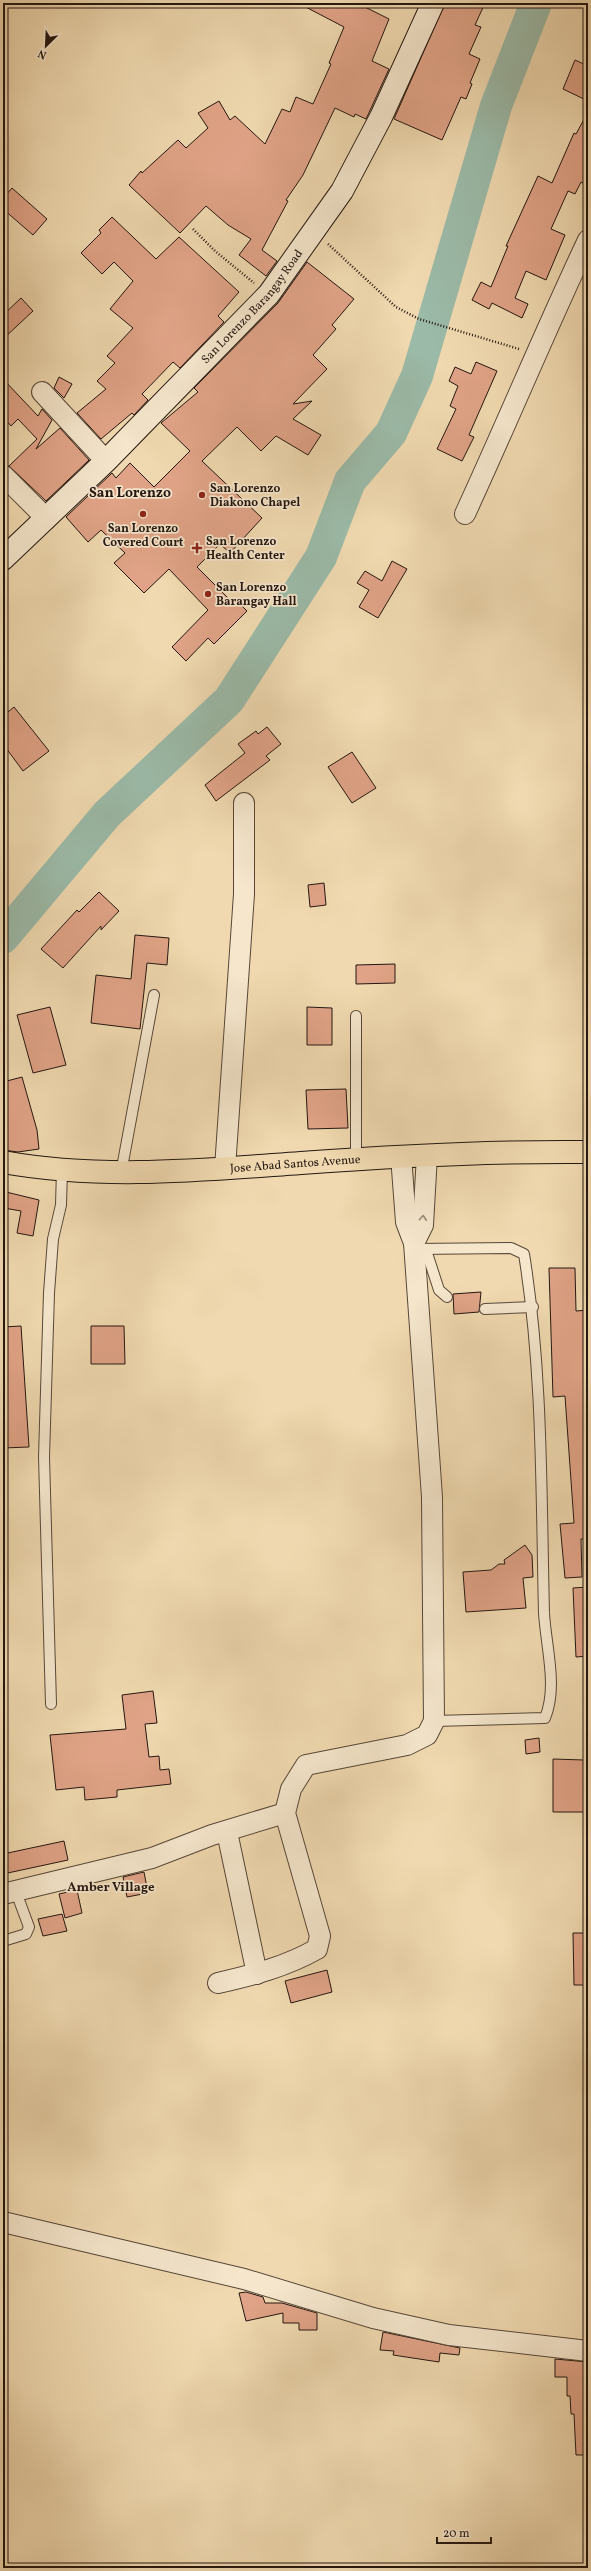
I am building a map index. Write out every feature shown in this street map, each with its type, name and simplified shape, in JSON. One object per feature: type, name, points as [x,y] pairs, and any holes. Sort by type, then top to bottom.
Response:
[{"type":"highway","name":"Jose Abad Santos Avenue","points":[[3,1162],[62,1170],[121,1173],[225,1168],[400,1156],[588,1152]]},
{"type":"street","name":"San Lorenzo Barangay Road","points":[[3,559],[106,461],[269,294],[342,191],[381,117],[433,3]]},
{"type":"street","points":[[465,514],[504,430],[535,353],[588,240]]},
{"type":"street","points":[[42,392],[106,461]]},
{"type":"street","points":[[3,476],[38,510],[45,520]]},
{"type":"street","points":[[225,1168],[244,894],[244,803]]},
{"type":"street","points":[[218,1983],[257,1974],[295,1962],[317,1949],[320,1936],[285,1813],[291,1789],[306,1765],[406,1745],[426,1735],[434,1721],[432,1497],[418,1247],[423,1225],[427,1155]]},
{"type":"street","points":[[400,1156],[406,1222],[418,1247]]},
{"type":"street","points":[[10,1893],[152,1858],[212,1835],[227,1832],[285,1813]]},
{"type":"street","points":[[227,1832],[257,1974]]},
{"type":"street","points":[[3,2222],[244,2279],[352,2312],[449,2335],[588,2351]]},
{"type":"lane","points":[[121,1173],[154,995]]},
{"type":"lane","points":[[356,1016],[356,1159]]},
{"type":"lane","points":[[51,1704],[44,1458],[49,1293],[53,1239],[62,1205],[62,1170]]},
{"type":"lane","points":[[434,1721],[545,1718],[549,1708],[551,1691],[544,1613],[540,1450],[533,1307],[524,1254],[510,1248],[418,1247],[439,1290],[447,1296]]},
{"type":"lane","points":[[485,1309],[533,1307]]},
{"type":"lane","points":[[3,1941],[26,1934],[28,1927],[10,1893]]},
{"type":"path","points":[[193,229],[215,251],[269,294]]},
{"type":"path","points":[[315,231],[396,307],[419,319],[469,335],[535,353]]},
{"type":"building","points":[[298,3],[357,3],[389,19],[372,61],[389,69],[366,119],[355,114],[354,117],[335,108],[303,175],[286,200],[288,201],[262,250],[277,261],[266,276],[239,255],[251,239],[228,225],[206,206],[180,233],[129,185],[141,171],[142,173],[178,140],[186,148],[208,128],[198,113],[219,101],[230,120],[235,116],[265,144],[282,109],[290,112],[296,97],[313,104],[331,64],[329,63],[344,27]]},
{"type":"building","points":[[445,3],[485,3],[475,25],[481,27],[469,54],[480,59],[470,83],[472,84],[466,99],[461,97],[442,140],[394,119]]},
{"type":"building","points":[[575,60],[588,66],[588,101],[563,89]]},
{"type":"building","points":[[588,112],[588,186],[581,182],[575,194],[568,191],[551,229],[565,235],[546,280],[526,271],[515,298],[528,304],[522,318],[492,303],[489,309],[472,300],[481,282],[491,287],[508,246],[506,246],[538,176],[552,183],[574,133],[576,134]]},
{"type":"building","points":[[12,188],[47,219],[33,235],[3,209],[3,198]]},
{"type":"building","points":[[112,217],[156,259],[179,237],[239,292],[218,316],[224,322],[180,368],[173,362],[142,394],[148,400],[134,415],[132,413],[101,439],[77,413],[106,389],[97,381],[115,363],[107,356],[133,328],[110,309],[133,281],[114,262],[102,274],[81,253],[101,233],[99,230]]},
{"type":"building","points":[[307,262],[354,299],[332,325],[336,329],[313,355],[327,369],[293,404],[312,401],[293,419],[321,435],[308,455],[276,436],[261,451],[237,427],[202,461],[262,518],[230,553],[220,544],[197,567],[231,601],[234,598],[247,611],[214,644],[208,638],[186,661],[172,647],[208,610],[169,569],[144,593],[114,563],[125,553],[101,530],[88,542],[66,517],[112,473],[116,478],[130,463],[154,487],[190,451],[161,423],[198,392],[194,388],[278,303]]},
{"type":"building","points":[[21,298],[33,311],[3,339],[3,315]]},
{"type":"building","points":[[476,362],[497,371],[469,435],[474,437],[462,461],[437,449],[456,409],[450,406],[458,386],[449,381],[455,367],[471,374]]},
{"type":"building","points":[[59,377],[72,384],[64,398],[54,388]]},
{"type":"building","points":[[3,379],[38,416],[42,409],[52,420],[36,449],[60,428],[89,460],[46,501],[9,466],[37,439],[18,419],[11,426],[3,417]]},
{"type":"building","points":[[392,561],[407,569],[378,618],[359,607],[369,590],[357,583],[365,571],[382,581]]},
{"type":"building","points":[[14,707],[49,751],[23,771],[3,744],[3,716]]},
{"type":"building","points":[[267,727],[281,744],[266,756],[270,760],[216,801],[205,785],[245,753],[238,744],[256,731],[258,734]]},
{"type":"building","points":[[352,752],[376,788],[352,803],[328,767]]},
{"type":"building","points":[[324,883],[326,905],[310,907],[308,885]]},
{"type":"building","points":[[99,892],[119,911],[101,930],[101,926],[63,968],[41,949],[77,910],[79,912]]},
{"type":"building","points":[[135,935],[169,938],[167,965],[147,963],[140,1029],[91,1023],[96,975],[131,979]]},
{"type":"building","points":[[395,964],[395,983],[356,984],[356,965]]},
{"type":"building","points":[[50,1007],[66,1065],[33,1073],[17,1015]]},
{"type":"building","points":[[307,1007],[332,1008],[332,1045],[307,1045]]},
{"type":"building","points":[[22,1077],[37,1130],[39,1149],[18,1152],[3,1150],[3,1082]]},
{"type":"building","points":[[346,1089],[348,1128],[308,1129],[306,1090]]},
{"type":"building","points":[[6,1192],[39,1200],[33,1236],[17,1233],[21,1211],[4,1208]]},
{"type":"building","points":[[549,1268],[575,1268],[576,1311],[588,1310],[588,1539],[581,1539],[582,1577],[565,1578],[560,1524],[574,1523],[565,1396],[553,1397]]},
{"type":"building","points":[[481,1292],[479,1312],[454,1314],[453,1294]]},
{"type":"building","points":[[21,1326],[29,1447],[3,1448],[3,1327]]},
{"type":"building","points":[[91,1326],[124,1326],[125,1364],[91,1364]]},
{"type":"building","points":[[525,1545],[532,1555],[533,1577],[523,1578],[526,1608],[466,1612],[463,1572],[491,1570],[499,1564],[505,1564],[504,1560]]},
{"type":"building","points":[[588,1587],[588,1656],[576,1657],[573,1588]]},
{"type":"building","points":[[153,1691],[157,1723],[145,1724],[149,1757],[159,1756],[160,1770],[169,1769],[171,1784],[117,1790],[117,1797],[85,1800],[84,1787],[56,1790],[50,1735],[126,1729],[122,1695]]},
{"type":"building","points":[[539,1738],[540,1752],[526,1754],[525,1740]]},
{"type":"building","points":[[553,1759],[584,1760],[584,1812],[553,1812]]},
{"type":"building","points":[[64,1841],[68,1860],[3,1874],[3,1854]]},
{"type":"building","points":[[144,1872],[148,1893],[127,1897],[123,1877]]},
{"type":"building","points":[[77,1890],[82,1913],[65,1918],[59,1894]]},
{"type":"building","points":[[62,1914],[67,1931],[43,1936],[38,1919]]},
{"type":"building","points":[[573,1933],[588,1933],[588,1985],[574,1985]]},
{"type":"building","points":[[327,1970],[332,1992],[291,2003],[285,1981]]},
{"type":"building","points":[[246,2292],[263,2297],[265,2303],[282,2303],[317,2313],[317,2330],[299,2330],[299,2323],[283,2323],[283,2313],[246,2321],[239,2293]]},
{"type":"building","points":[[383,2332],[460,2348],[459,2355],[440,2353],[439,2362],[393,2355],[394,2351],[380,2350]]},
{"type":"building","points":[[555,2359],[588,2362],[588,2455],[576,2455],[574,2414],[571,2414],[570,2396],[567,2396],[567,2377],[555,2377]]},
{"type":"waterway","points":[[3,938],[107,814],[229,700],[321,557],[350,481],[391,433],[417,376],[496,106],[536,3]]},
{"type":"place","name":"San Lorenzo Diakono Chapel","points":[[202,495]]},
{"type":"place","name":"San Lorenzo Covered Court","points":[[143,514]]},
{"type":"place","name":"San Lorenzo Health Center","points":[[197,548]]},
{"type":"place","name":"San Lorenzo Barangay Hall","points":[[208,594]]},
{"type":"district","name":"San Lorenzo","points":[[130,492]]},
{"type":"district","name":"Amber Village","points":[[111,1886]]}]
